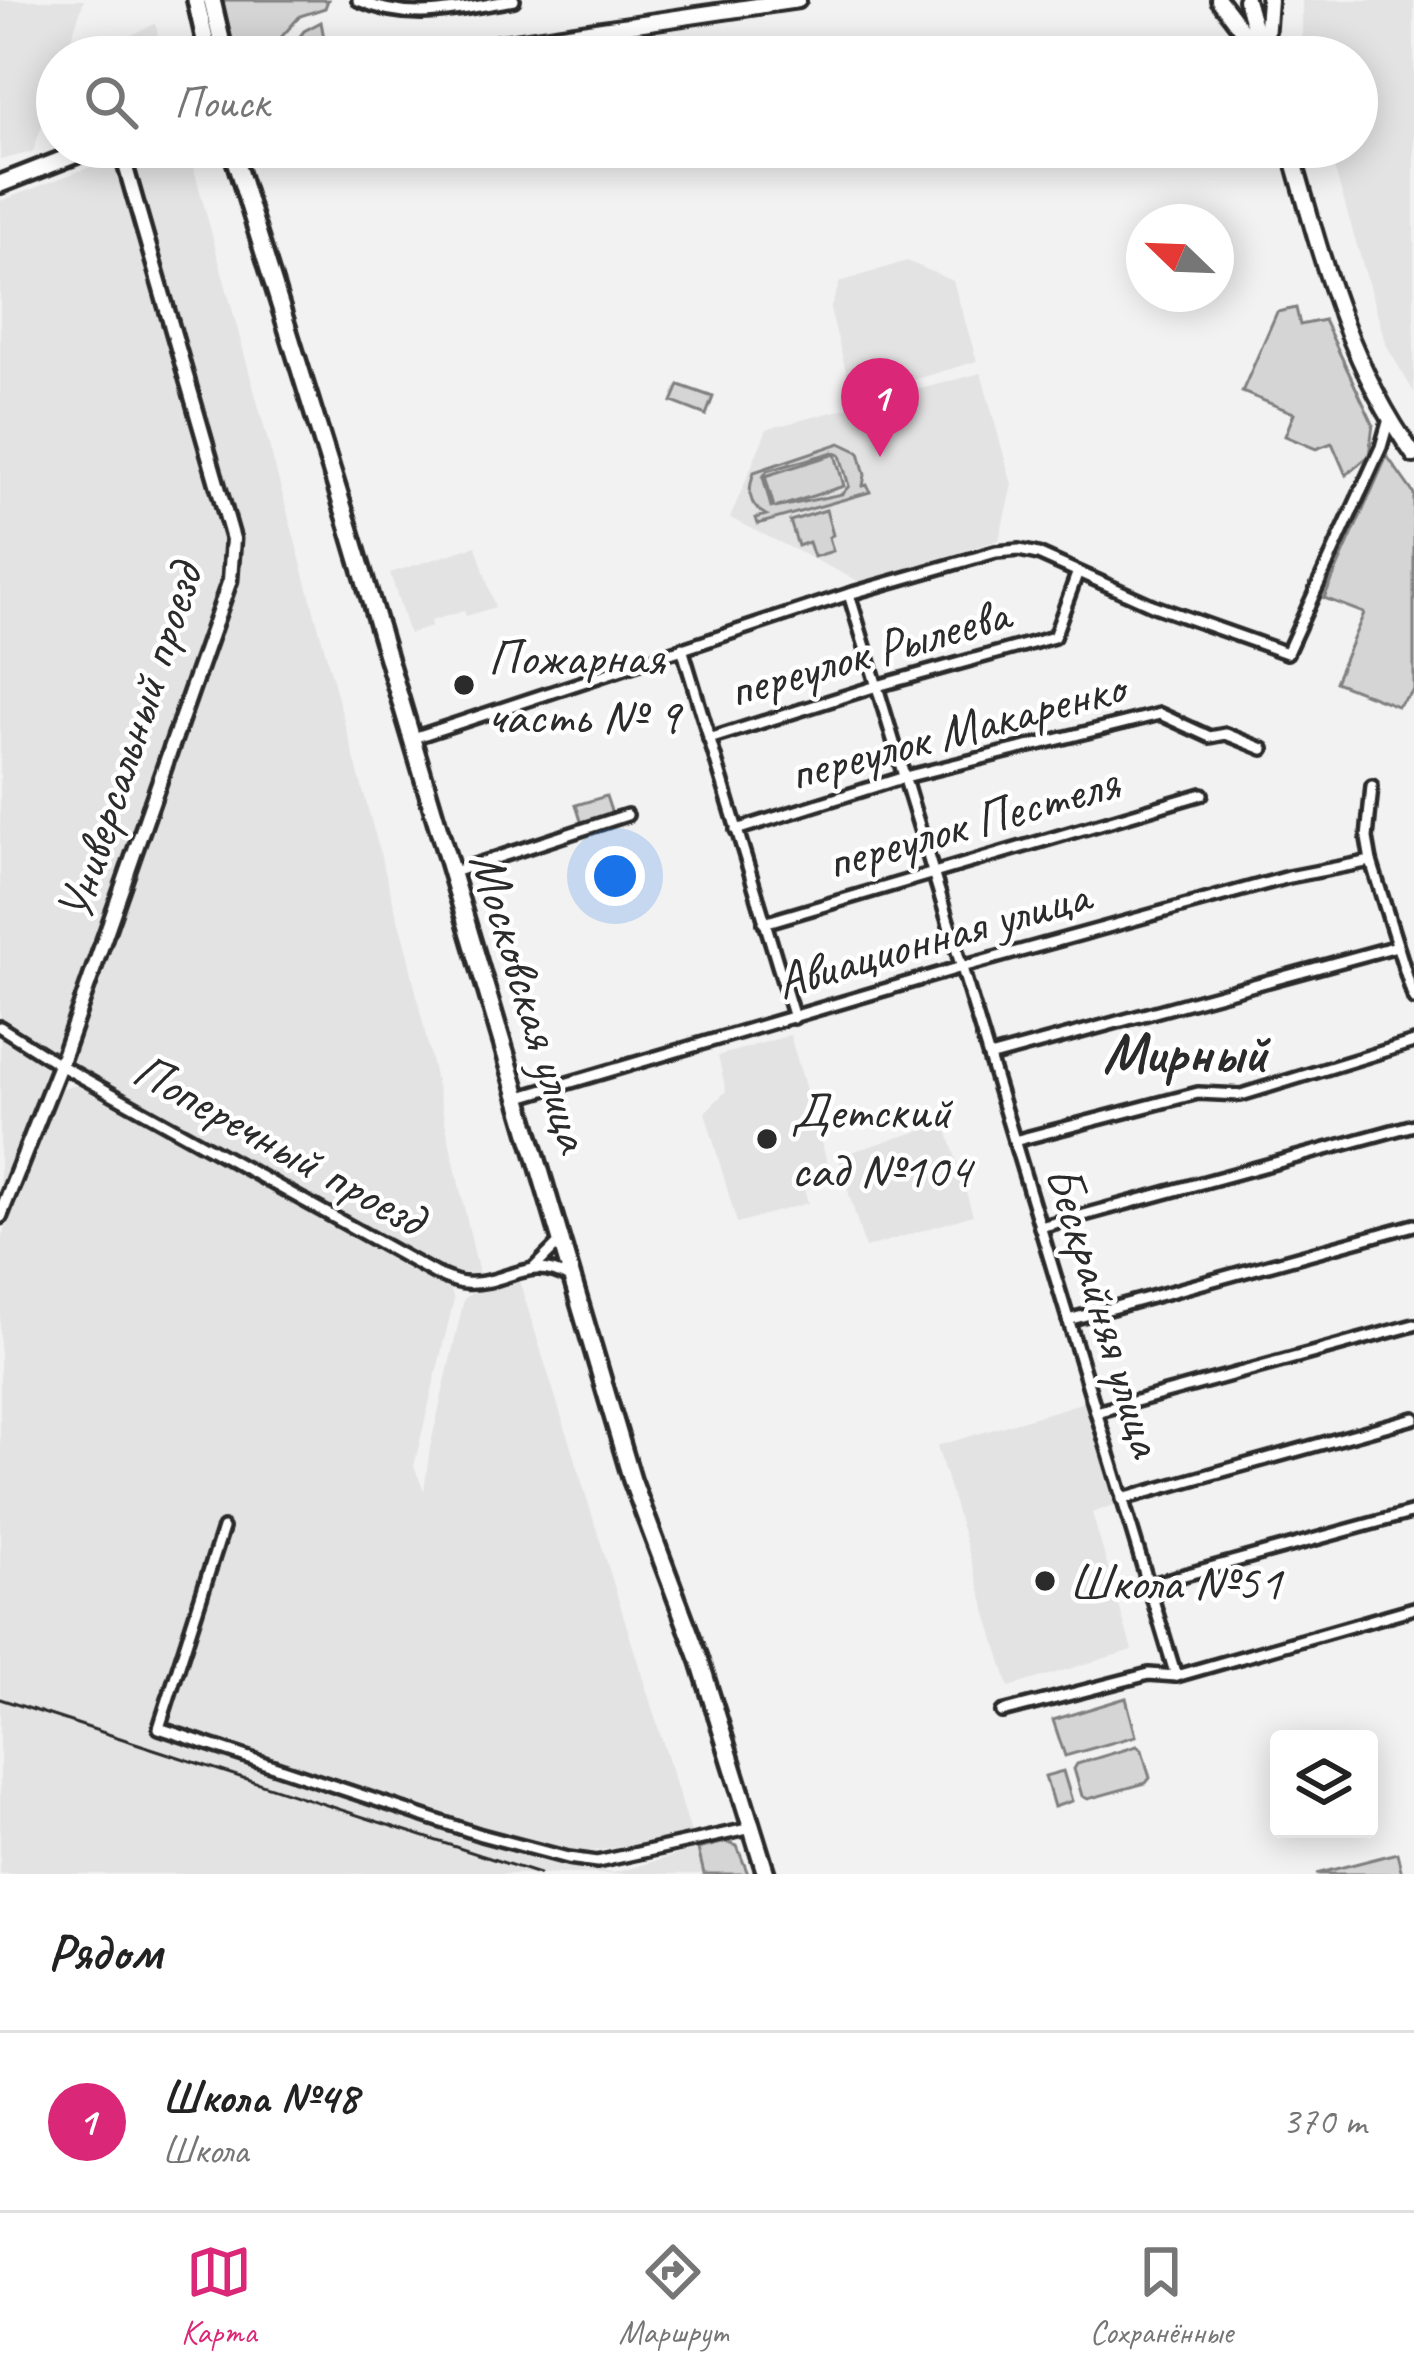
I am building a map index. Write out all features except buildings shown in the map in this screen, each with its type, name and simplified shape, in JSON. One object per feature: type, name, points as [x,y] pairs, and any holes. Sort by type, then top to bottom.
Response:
[{"type":"main road","points":[[196,0],[204,36]]},
{"type":"main road","points":[[212,0],[220,36]]},
{"type":"main road","points":[[554,36],[798,0]]},
{"type":"main road","points":[[1219,0],[1247,36]]},
{"type":"main road","points":[[1246,0],[1257,36]]},
{"type":"main road","points":[[1266,36],[1269,0]]},
{"type":"main road","points":[[0,184],[41,168]]},
{"type":"main road","name":"Московская улица","points":[[238,168],[632,1480],[700,1661],[766,1874]]},
{"type":"main road","points":[[1296,168],[1349,343],[1412,452]]},
{"type":"street","points":[[358,0],[386,12],[419,15],[514,0]]},
{"type":"street","name":"Универсальный проезд","points":[[0,1216],[60,1065],[230,580],[233,539],[126,168]]},
{"type":"street","points":[[410,739],[849,594],[996,552],[1038,554],[1077,574],[1287,653],[1381,448],[1389,419]]},
{"type":"street","points":[[1381,448],[1387,441],[1412,452]]},
{"type":"street","name":"переулок Рылеева","points":[[709,739],[1054,637],[1077,574]]},
{"type":"street","name":"Бескрайняя улица","points":[[849,594],[1175,1676]]},
{"type":"street","points":[[682,648],[794,1018]]},
{"type":"street","name":"переулок Макаренко","points":[[736,830],[904,777],[1160,714],[1210,736],[1226,734],[1263,749]]},
{"type":"street","points":[[1372,786],[1367,838],[1371,861],[1414,999]]},
{"type":"street","name":"переулок Пестеля","points":[[764,923],[1202,794]]},
{"type":"street","points":[[449,874],[627,815]]},
{"type":"street","name":"Авиационная улица","points":[[517,1099],[962,967],[1289,877],[1371,861]]},
{"type":"street","points":[[989,1057],[1397,946]]},
{"type":"street","name":"Поперечный проезд","points":[[0,1027],[436,1274],[464,1284],[534,1268]]},
{"type":"street","points":[[1014,1141],[1198,1093],[1241,1095],[1414,1042]]},
{"type":"street","points":[[1040,1227],[1414,1125]]},
{"type":"street","points":[[1068,1320],[1414,1225]]},
{"type":"street","points":[[534,1268],[560,1241]]},
{"type":"street","points":[[534,1268],[553,1268],[572,1280]]},
{"type":"street","points":[[1096,1412],[1414,1324]]},
{"type":"street","points":[[1122,1498],[1414,1418]]},
{"type":"street","points":[[1148,1586],[1414,1512]]},
{"type":"street","points":[[223,1528],[159,1728],[496,1840],[568,1858],[596,1862],[752,1828]]},
{"type":"street","points":[[1002,1712],[1149,1674],[1175,1676],[1414,1608]]},
{"type":"shaded area","points":[[0,0],[84,0],[72,36],[36,36],[36,143],[33,152],[0,160]]},
{"type":"shaded area","points":[[221,0],[328,0],[325,8],[300,16],[282,36],[231,36]]},
{"type":"shaded area","points":[[1302,0],[1414,0],[1414,392],[1387,347],[1334,168],[1378,168],[1378,36],[1302,36]]},
{"type":"shaded area","points":[[321,22],[324,36],[300,36]]},
{"type":"shaded area","points":[[155,24],[159,36],[129,36]]},
{"type":"shaded area","points":[[87,168],[114,168],[125,177],[226,520],[226,581],[0,1200],[0,201]]},
{"type":"shaded area","points":[[131,168],[194,168],[408,956],[479,1274],[444,1272],[72,1061],[73,1040],[239,573],[241,539]]},
{"type":"shaded area","points":[[907,261],[953,281],[977,361],[853,398],[830,309],[840,282]]},
{"type":"shaded area","points":[[1296,308],[1300,325],[1324,320],[1373,424],[1369,456],[1346,475],[1332,443],[1316,449],[1285,436],[1294,413],[1242,392],[1277,312]]},
{"type":"shaded area","points":[[981,373],[1012,485],[999,540],[860,582],[730,518],[767,429]]},
{"type":"shaded area","points":[[679,385],[713,397],[706,415],[672,402]]},
{"type":"shaded area","points":[[840,443],[859,452],[863,486],[870,492],[758,524],[756,518],[766,515],[755,507],[751,496],[754,472]],"holes":[[[833,452],[840,455],[849,486],[842,494],[775,508],[844,486],[835,454],[765,476],[771,507],[763,477],[767,471]]]},
{"type":"shaded area","points":[[1387,456],[1414,494],[1414,690],[1397,706],[1335,682],[1364,613],[1324,598]]},
{"type":"shaded area","points":[[826,510],[833,551],[814,557],[809,542],[798,546],[790,521]]},
{"type":"shaded area","points":[[476,546],[495,607],[430,621],[431,627],[409,634],[390,573]]},
{"type":"shaded area","points":[[606,796],[612,814],[582,824],[576,805]]},
{"type":"shaded area","name":"Детский сад №104","points":[[790,1035],[828,1165],[800,1174],[808,1203],[737,1223],[705,1112],[726,1091],[718,1056]]},
{"type":"shaded area","points":[[84,1084],[450,1288],[454,1299],[414,1466],[424,1491],[464,1299],[473,1292],[519,1280],[692,1836],[568,1855],[531,1843],[534,1860],[613,1873],[698,1849],[704,1874],[0,1874],[0,1242],[57,1089]]},
{"type":"shaded area","points":[[945,1123],[973,1215],[865,1248],[838,1156]]},
{"type":"shaded area","name":"Школа №51","points":[[1088,1401],[1118,1504],[1092,1513],[1132,1650],[1009,1687],[937,1446]]},
{"type":"shaded area","points":[[1126,1698],[1136,1736],[1065,1756],[1053,1720]]},
{"type":"shaded area","points":[[1137,1746],[1150,1778],[1146,1783],[1088,1799],[1082,1796],[1074,1769],[1077,1764]]},
{"type":"shaded area","points":[[1063,1771],[1072,1801],[1054,1807],[1045,1776]]},
{"type":"shaded area","points":[[726,1842],[737,1846],[748,1874],[704,1874],[698,1849]]},
{"type":"shaded area","points":[[1397,1853],[1402,1874],[1316,1874]]},
{"type":"railway","points":[[0,1699],[539,1874]]},
{"type":"place","name":"Школа №48","points":[[880,457]]},
{"type":"place","name":"Пожарная часть № 9","points":[[464,685]]},
{"type":"place","name":"Детский сад №104","points":[[767,1139]]},
{"type":"place","name":"Школа №51","points":[[1045,1581]]},
{"type":"district","name":"Мирный","points":[[1185,1052]]}]
